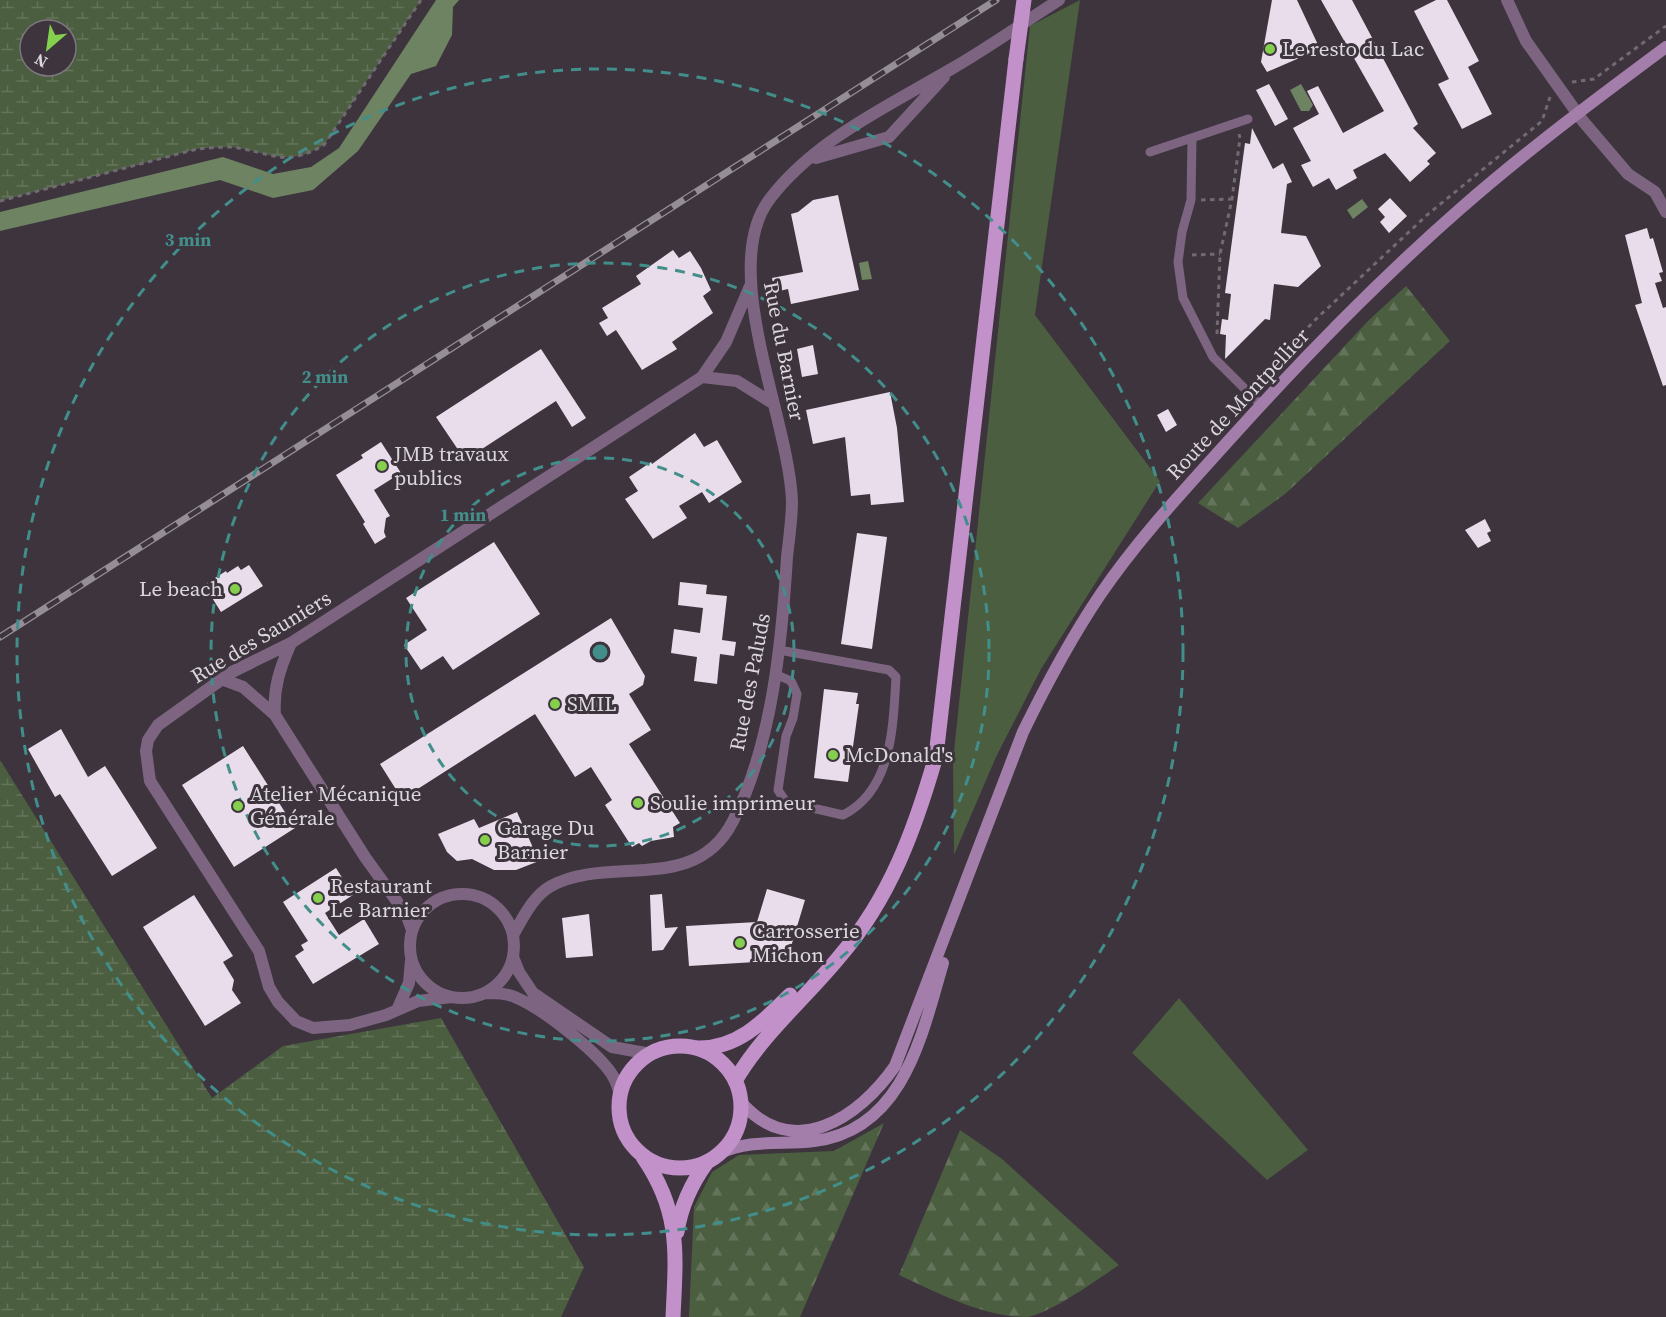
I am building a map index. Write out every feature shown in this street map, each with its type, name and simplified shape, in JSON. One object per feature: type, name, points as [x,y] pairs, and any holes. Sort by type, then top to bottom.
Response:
[{"type":"main road","points":[[735,1081],[754,1049],[841,956],[887,890],[905,853],[936,756],[1024,0]]},
{"type":"main road","name":"Route de Montpellier","points":[[965,887],[1023,732],[1047,682],[1100,594],[1168,509],[1277,386],[1452,216],[1577,113],[1666,47]]},
{"type":"main road","points":[[741,1102],[752,1114],[766,1123],[788,1130],[806,1130],[828,1125],[845,1117],[880,1088],[896,1066],[965,887]]},
{"type":"main road","points":[[641,1155],[673,1168],[685,1168],[749,1143],[817,1141],[834,1137],[872,1116],[892,1097],[908,1073],[919,1045],[965,887]]},
{"type":"main road","points":[[675,1250],[668,1201],[641,1155],[624,1132],[619,1114],[620,1095],[631,1071],[651,1054],[671,1047],[712,1048],[739,1039],[756,1028],[863,924]]},
{"type":"main road","points":[[673,1317],[675,1250],[685,1199],[692,1183],[734,1136],[741,1102],[735,1081],[713,1056],[693,1048]]},
{"type":"street","name":"Rue du Barnier","points":[[786,463],[750,286],[750,262],[758,218],[785,181],[810,159],[870,114],[953,68],[1059,0]]},
{"type":"street","points":[[1507,0],[1526,42],[1558,88],[1604,149],[1628,174],[1655,192],[1666,212]]},
{"type":"street","name":"Rue du Barnier","points":[[810,159],[889,137],[953,68]]},
{"type":"street","points":[[857,124],[867,143]]},
{"type":"street","name":"Rue des Sauniers","points":[[452,997],[418,1001],[368,1021],[325,1028],[304,1025],[288,1014],[269,987],[259,951],[150,781],[146,751],[153,730],[232,672],[291,644],[702,377],[726,342],[750,286]]},
{"type":"street","points":[[702,377],[737,381],[774,404]]},
{"type":"street","name":"Rue des Paluds","points":[[513,936],[536,898],[551,886],[583,877],[669,868],[695,860],[720,841],[733,822],[760,746],[779,650],[792,500],[786,463]]},
{"type":"street","points":[[275,715],[274,693],[278,671],[291,644]]},
{"type":"street","points":[[224,680],[243,687],[275,715],[365,857],[406,914],[412,930]]},
{"type":"street","points":[[398,1008],[410,983],[412,930],[417,918],[435,901],[446,896],[465,894],[483,898],[494,904],[510,924],[513,936],[513,957],[519,972],[533,993],[612,1047],[651,1054]]},
{"type":"street","points":[[483,993],[503,979],[513,957]]},
{"type":"street","points":[[411,958],[416,969],[430,987],[452,997],[462,998],[483,993],[500,993],[537,1009],[597,1055],[615,1078],[620,1095]]},
{"type":"lane","points":[[1150,152],[1248,119]]},
{"type":"lane","points":[[1192,138],[1191,200],[1182,232],[1179,255],[1183,298],[1213,357],[1261,405]]},
{"type":"lane","points":[[775,674],[791,681],[797,694],[793,718],[786,736],[778,790],[781,797],[786,802],[843,815],[868,793],[887,760],[896,677],[889,670],[779,650]]},
{"type":"path","points":[[0,201],[197,148],[230,147],[290,159],[307,155],[324,145],[421,0]]},
{"type":"path","points":[[1277,386],[1269,378],[1269,370],[1353,284],[1427,215],[1542,121],[1547,100],[1558,88],[1568,81],[1581,82],[1594,79],[1666,26]]},
{"type":"path","points":[[1213,357],[1221,345],[1217,333],[1220,254],[1232,199],[1240,138],[1235,124]]},
{"type":"path","points":[[1191,200],[1232,199]]},
{"type":"path","points":[[1179,255],[1220,254]]},
{"type":"green space","points":[[0,0],[421,0],[324,145],[298,156],[287,157],[230,147],[197,149],[0,201]]},
{"type":"green space","points":[[1080,0],[1035,315],[1160,481],[1041,669],[996,757],[954,855],[953,761],[1030,26]]},
{"type":"green space","points":[[1406,286],[1450,341],[1285,494],[1238,528],[1198,503],[1368,321]]},
{"type":"green space","points":[[0,760],[212,1098],[283,1046],[441,1018],[584,1267],[561,1317],[0,1317]]},
{"type":"green space","points":[[1179,998],[1308,1150],[1267,1180],[1132,1053]]},
{"type":"green space","points":[[884,1123],[800,1317],[689,1317],[694,1207],[712,1172],[739,1155],[834,1151]]},
{"type":"green space","points":[[960,1130],[1002,1159],[1119,1265],[1061,1303],[1027,1317],[1010,1316],[977,1308],[899,1275]]},
{"type":"shaded area","points":[[436,0],[459,0],[453,7],[452,35],[436,66],[411,74],[358,151],[313,190],[273,198],[220,180],[0,231],[0,212],[223,157],[273,174],[311,167],[339,148]]},
{"type":"shaded area","points":[[1301,84],[1313,105],[1309,111],[1301,111],[1290,90]]},
{"type":"shaded area","points":[[1362,199],[1368,207],[1353,219],[1347,210]]},
{"type":"shaded area","points":[[868,261],[872,279],[862,280],[859,263]]},
{"type":"building","points":[[1272,0],[1297,0],[1320,49],[1267,72],[1261,62]]},
{"type":"building","points":[[1321,0],[1352,0],[1418,124],[1413,128],[1436,153],[1427,161],[1430,164],[1410,182],[1385,153],[1353,170],[1357,178],[1336,190],[1329,178],[1313,187],[1301,165],[1311,161],[1293,128],[1319,114],[1307,91],[1318,86],[1343,133],[1384,111]]},
{"type":"building","points":[[1436,0],[1447,0],[1479,61],[1468,67],[1492,114],[1462,129],[1438,84],[1449,79],[1414,11]]},
{"type":"building","points":[[1269,84],[1288,119],[1275,126],[1256,90]]},
{"type":"building","points":[[1252,128],[1273,169],[1283,163],[1292,182],[1287,184],[1281,233],[1306,236],[1321,266],[1298,287],[1274,284],[1270,320],[1265,319],[1225,359],[1226,335],[1220,334],[1222,319],[1228,320],[1231,294],[1225,293],[1245,143],[1250,144]]},
{"type":"building","points":[[838,195],[859,290],[791,304],[788,289],[775,292],[772,278],[803,272],[791,214],[798,212],[813,200]]},
{"type":"building","points":[[1390,198],[1407,216],[1389,233],[1380,222],[1385,217],[1378,209]]},
{"type":"building","points":[[1647,228],[1650,239],[1653,238],[1663,272],[1659,273],[1662,281],[1655,283],[1663,308],[1666,307],[1666,385],[1663,386],[1635,305],[1642,303],[1625,235]]},
{"type":"building","points":[[673,250],[679,258],[690,251],[701,268],[711,290],[703,296],[713,313],[672,342],[677,349],[642,370],[616,330],[607,336],[599,323],[608,318],[602,308],[641,284],[636,276]]},
{"type":"building","points":[[813,345],[818,374],[802,377],[797,349]]},
{"type":"building","points":[[541,349],[586,418],[572,427],[556,401],[465,460],[436,417]]},
{"type":"building","points":[[890,392],[897,428],[904,502],[871,505],[870,494],[851,496],[845,437],[813,444],[806,410]]},
{"type":"building","points":[[1168,409],[1177,425],[1166,432],[1157,415]]},
{"type":"building","points":[[695,433],[704,447],[717,440],[742,482],[709,503],[702,492],[679,506],[687,518],[653,539],[625,499],[638,491],[629,477],[651,462],[652,464]]},
{"type":"building","points":[[381,442],[401,473],[374,490],[390,516],[386,518],[384,532],[386,537],[375,544],[363,524],[365,522],[336,475],[363,458],[361,455]]},
{"type":"building","points":[[1485,519],[1491,531],[1487,533],[1491,541],[1478,548],[1465,530]]},
{"type":"building","points":[[857,533],[887,537],[872,649],[841,644]]},
{"type":"building","points":[[494,542],[540,614],[453,670],[443,656],[421,670],[404,645],[427,630],[406,598]]},
{"type":"building","name":"Le beach","points":[[249,565],[263,586],[221,612],[204,585],[226,571],[227,573],[238,566],[241,570]]},
{"type":"building","points":[[680,582],[707,585],[706,594],[727,596],[722,640],[736,642],[734,656],[720,654],[717,684],[694,681],[697,657],[671,653],[674,629],[700,633],[703,608],[678,605]]},
{"type":"building","name":"SMIL","points":[[611,618],[645,676],[643,685],[629,694],[651,730],[629,744],[680,823],[673,827],[674,837],[651,841],[642,846],[639,843],[632,847],[605,805],[612,800],[591,767],[575,777],[535,714],[402,799],[380,764]]},
{"type":"building","name":"McDonald's","points":[[824,689],[858,693],[856,704],[859,704],[848,782],[814,778]]},
{"type":"building","points":[[61,729],[88,777],[105,766],[157,848],[112,876],[60,794],[55,797],[28,749]]},
{"type":"building","name":"Atelier Mécanique Générale","points":[[243,746],[295,828],[234,867],[182,785]]},
{"type":"building","name":"Garage Du Barnier","points":[[517,812],[539,861],[516,870],[494,870],[472,859],[457,861],[447,852],[438,834],[474,819],[479,828]]},
{"type":"building","points":[[336,868],[353,895],[325,913],[339,935],[364,919],[379,944],[313,984],[295,956],[304,950],[301,945],[308,941],[283,902]]},
{"type":"building","name":"Carrosserie Michon","points":[[767,889],[805,900],[787,960],[689,966],[686,926],[757,922]]},
{"type":"building","points":[[662,894],[665,928],[678,927],[663,950],[652,951],[650,895]]},
{"type":"building","points":[[194,895],[233,956],[223,962],[234,980],[232,990],[241,1003],[205,1026],[143,927]]},
{"type":"building","points":[[589,914],[593,956],[566,958],[562,918]]},
{"type":"railway","points":[[0,637],[996,0]]},
{"type":"place","name":"Le resto du Lac","points":[[1270,49]]},
{"type":"place","name":"JMB travaux publics","points":[[382,466]]},
{"type":"place","name":"Le beach","points":[[235,589]]},
{"type":"place","name":"SMIL","points":[[555,704]]},
{"type":"place","name":"McDonald's","points":[[833,755]]},
{"type":"place","name":"Soulie imprimeur","points":[[638,803]]},
{"type":"place","name":"Atelier Mécanique Générale","points":[[238,806]]},
{"type":"place","name":"Garage Du Barnier","points":[[485,840]]},
{"type":"place","name":"Restaurant Le Barnier","points":[[318,898]]},
{"type":"place","name":"Carrosserie Michon","points":[[740,943]]}]
